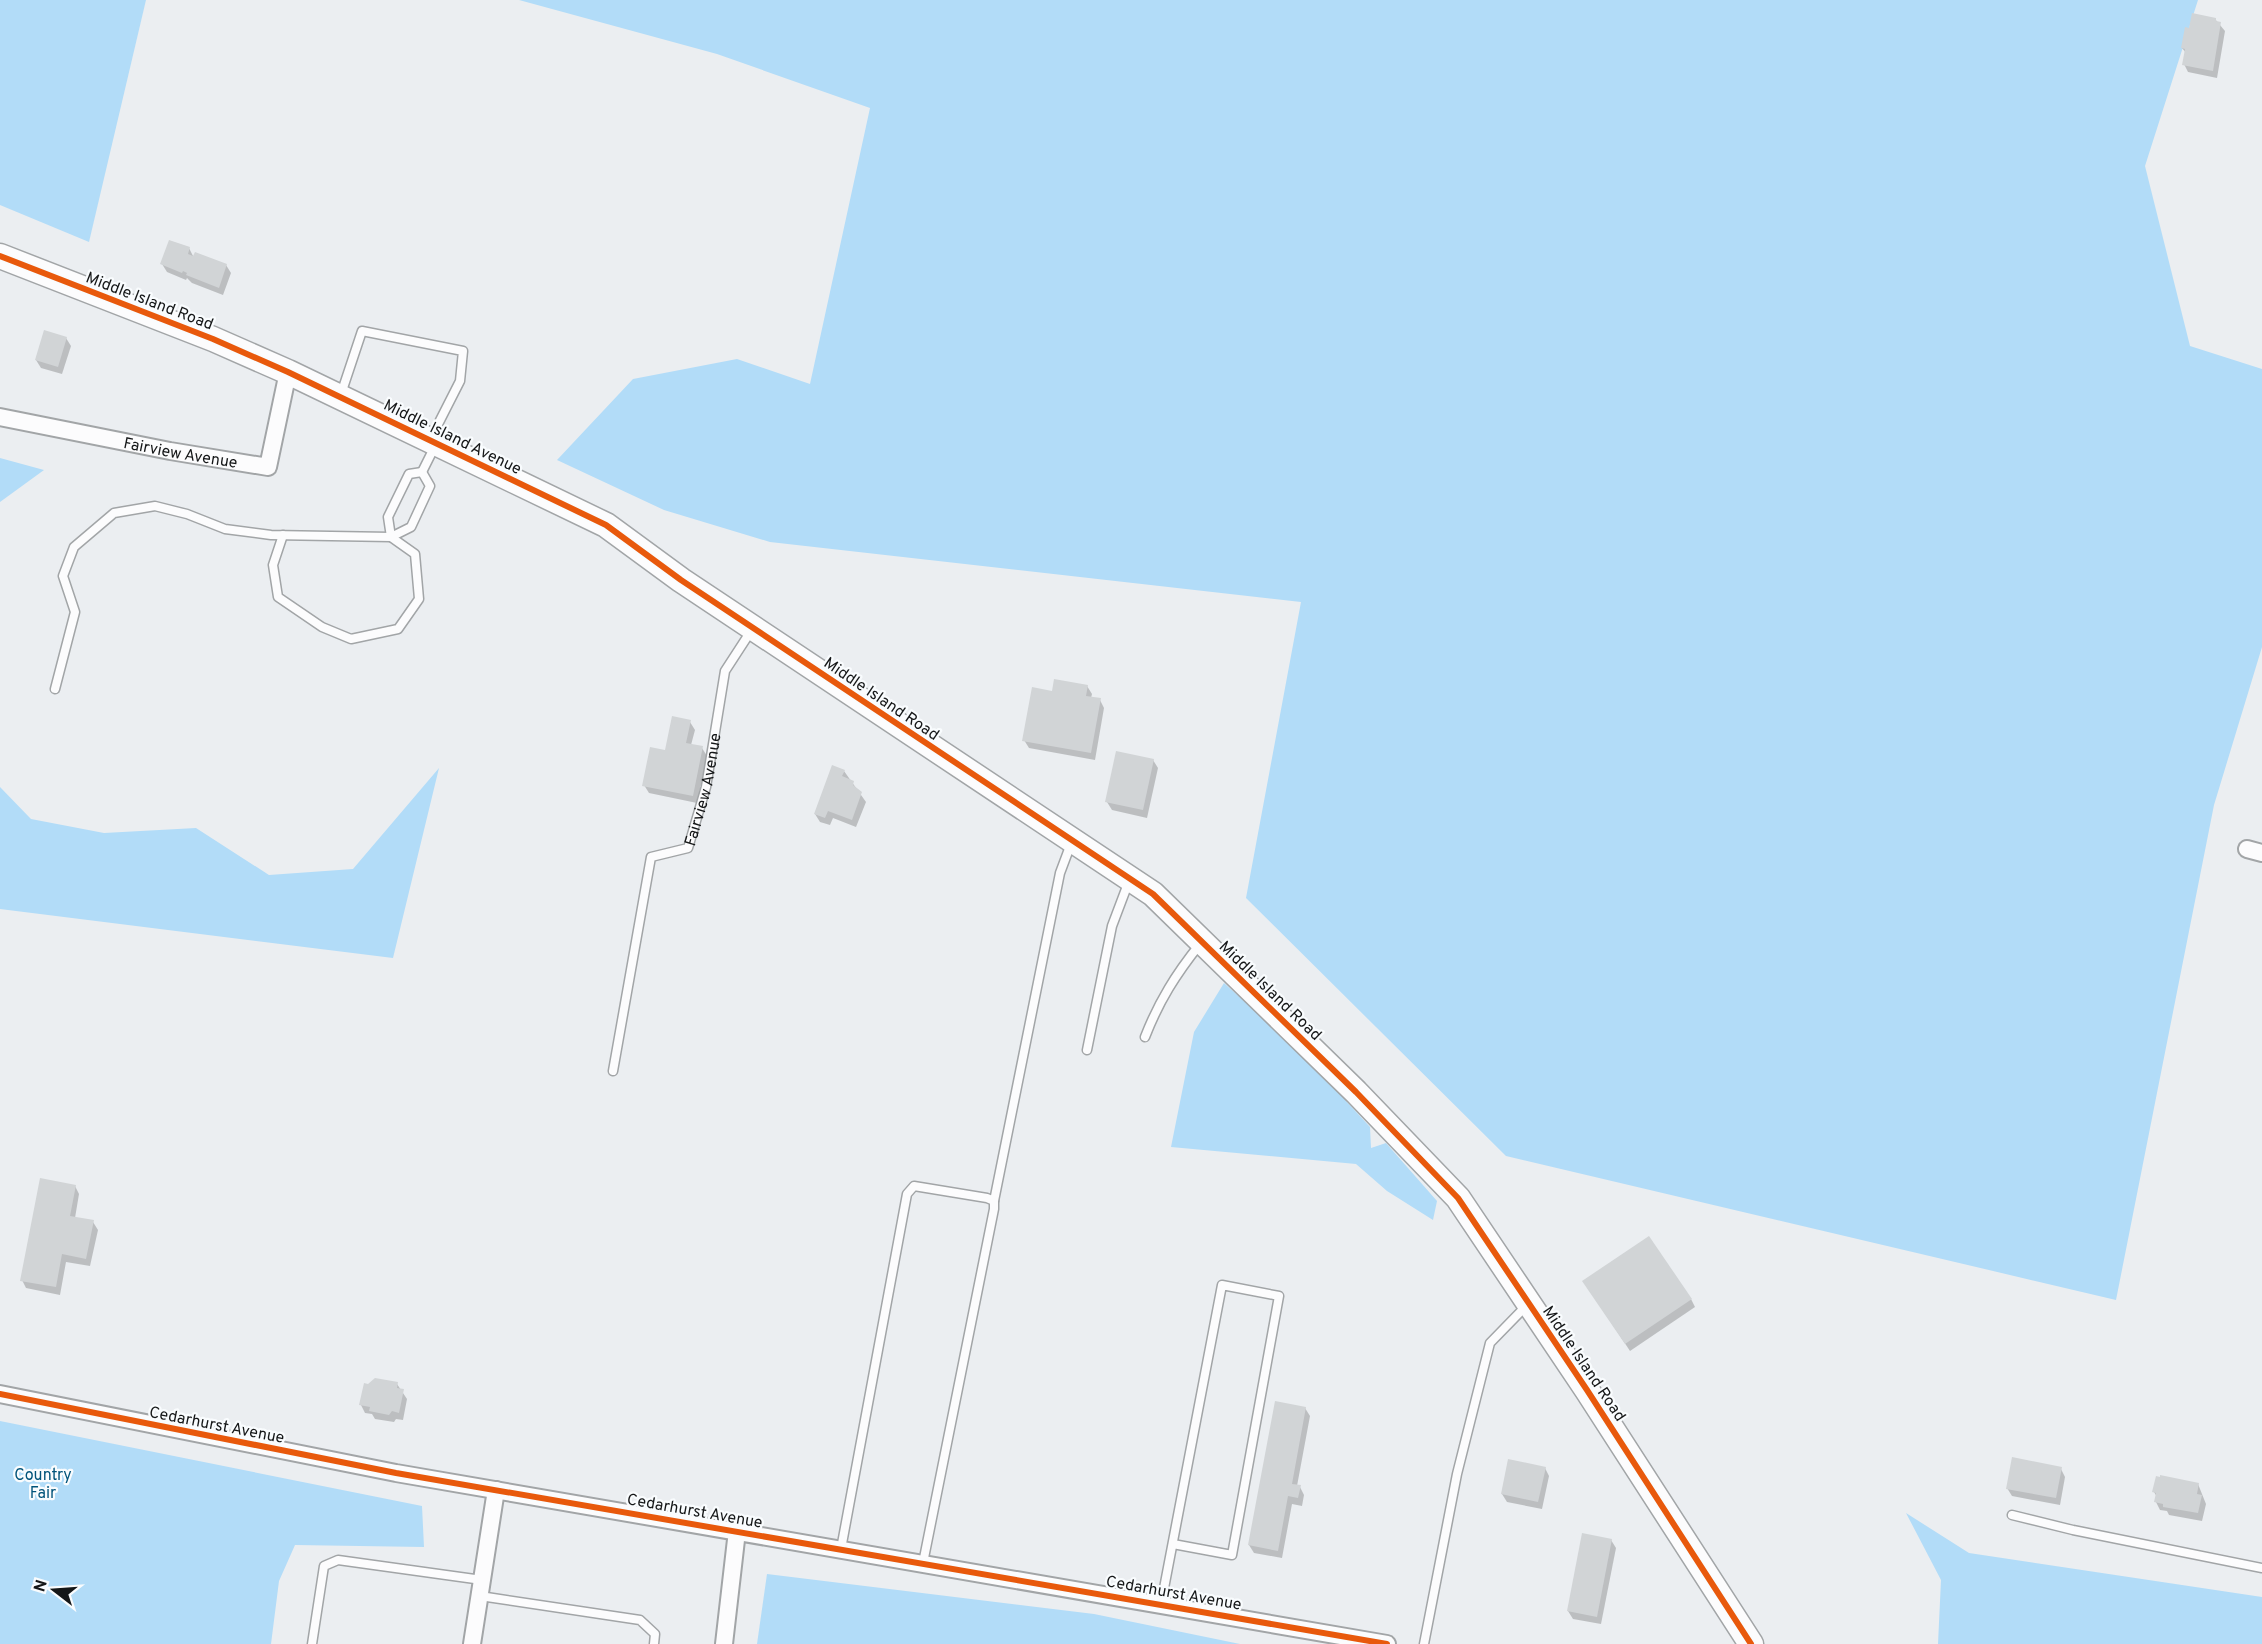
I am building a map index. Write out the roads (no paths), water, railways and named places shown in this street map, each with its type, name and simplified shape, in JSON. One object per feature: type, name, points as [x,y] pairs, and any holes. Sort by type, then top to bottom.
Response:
[{"type":"street","name":"Middle Island Road","points":[[0,256],[213,339],[288,372]]},
{"type":"street","name":"Middle Island Avenue","points":[[288,372],[606,525]]},
{"type":"street","name":"Fairview Avenue","points":[[0,417],[170,451],[268,467],[288,372]]},
{"type":"street","name":"Middle Island Road","points":[[606,525],[681,580],[1153,894],[1202,941],[1356,1092],[1458,1198],[1587,1390],[1751,1644]]},
{"type":"street","name":"Cedarhurst Avenue","points":[[0,1394],[396,1473],[1387,1644]]},
{"type":"street","points":[[472,1644],[496,1490]]},
{"type":"street","points":[[724,1644],[737,1531]]},
{"type":"lane","points":[[56,688],[75,612],[63,576],[74,547],[114,513],[154,506],[187,514],[225,529],[283,535],[391,537],[411,527],[430,486],[422,472],[460,381],[463,351],[362,331],[340,397]]},
{"type":"lane","points":[[283,535],[273,565],[278,597],[322,627],[351,639],[398,629],[419,599],[415,554],[391,537],[388,517],[409,474],[422,472]]},
{"type":"lane","name":"Fairview Avenue","points":[[613,1071],[651,857],[688,848],[706,787],[725,671],[753,628]]},
{"type":"lane","points":[[923,1563],[1060,873],[1073,840]]},
{"type":"lane","points":[[1087,1050],[1112,926],[1130,878]]},
{"type":"lane","points":[[1145,1037],[1158,1004],[1202,941]]},
{"type":"lane","points":[[841,1549],[907,1194],[914,1186],[994,1201]]},
{"type":"lane","points":[[1161,1604],[1222,1285],[1279,1296],[1232,1555],[1173,1544]]},
{"type":"lane","points":[[1424,1644],[1457,1474],[1490,1343],[1529,1304]]},
{"type":"lane","points":[[2012,1515],[2262,1568]]},
{"type":"lane","points":[[312,1644],[324,1566],[338,1560],[640,1620],[655,1634],[654,1644]]},
{"type":"park label","name":"Country Fair","points":[[43,1483]]}]
